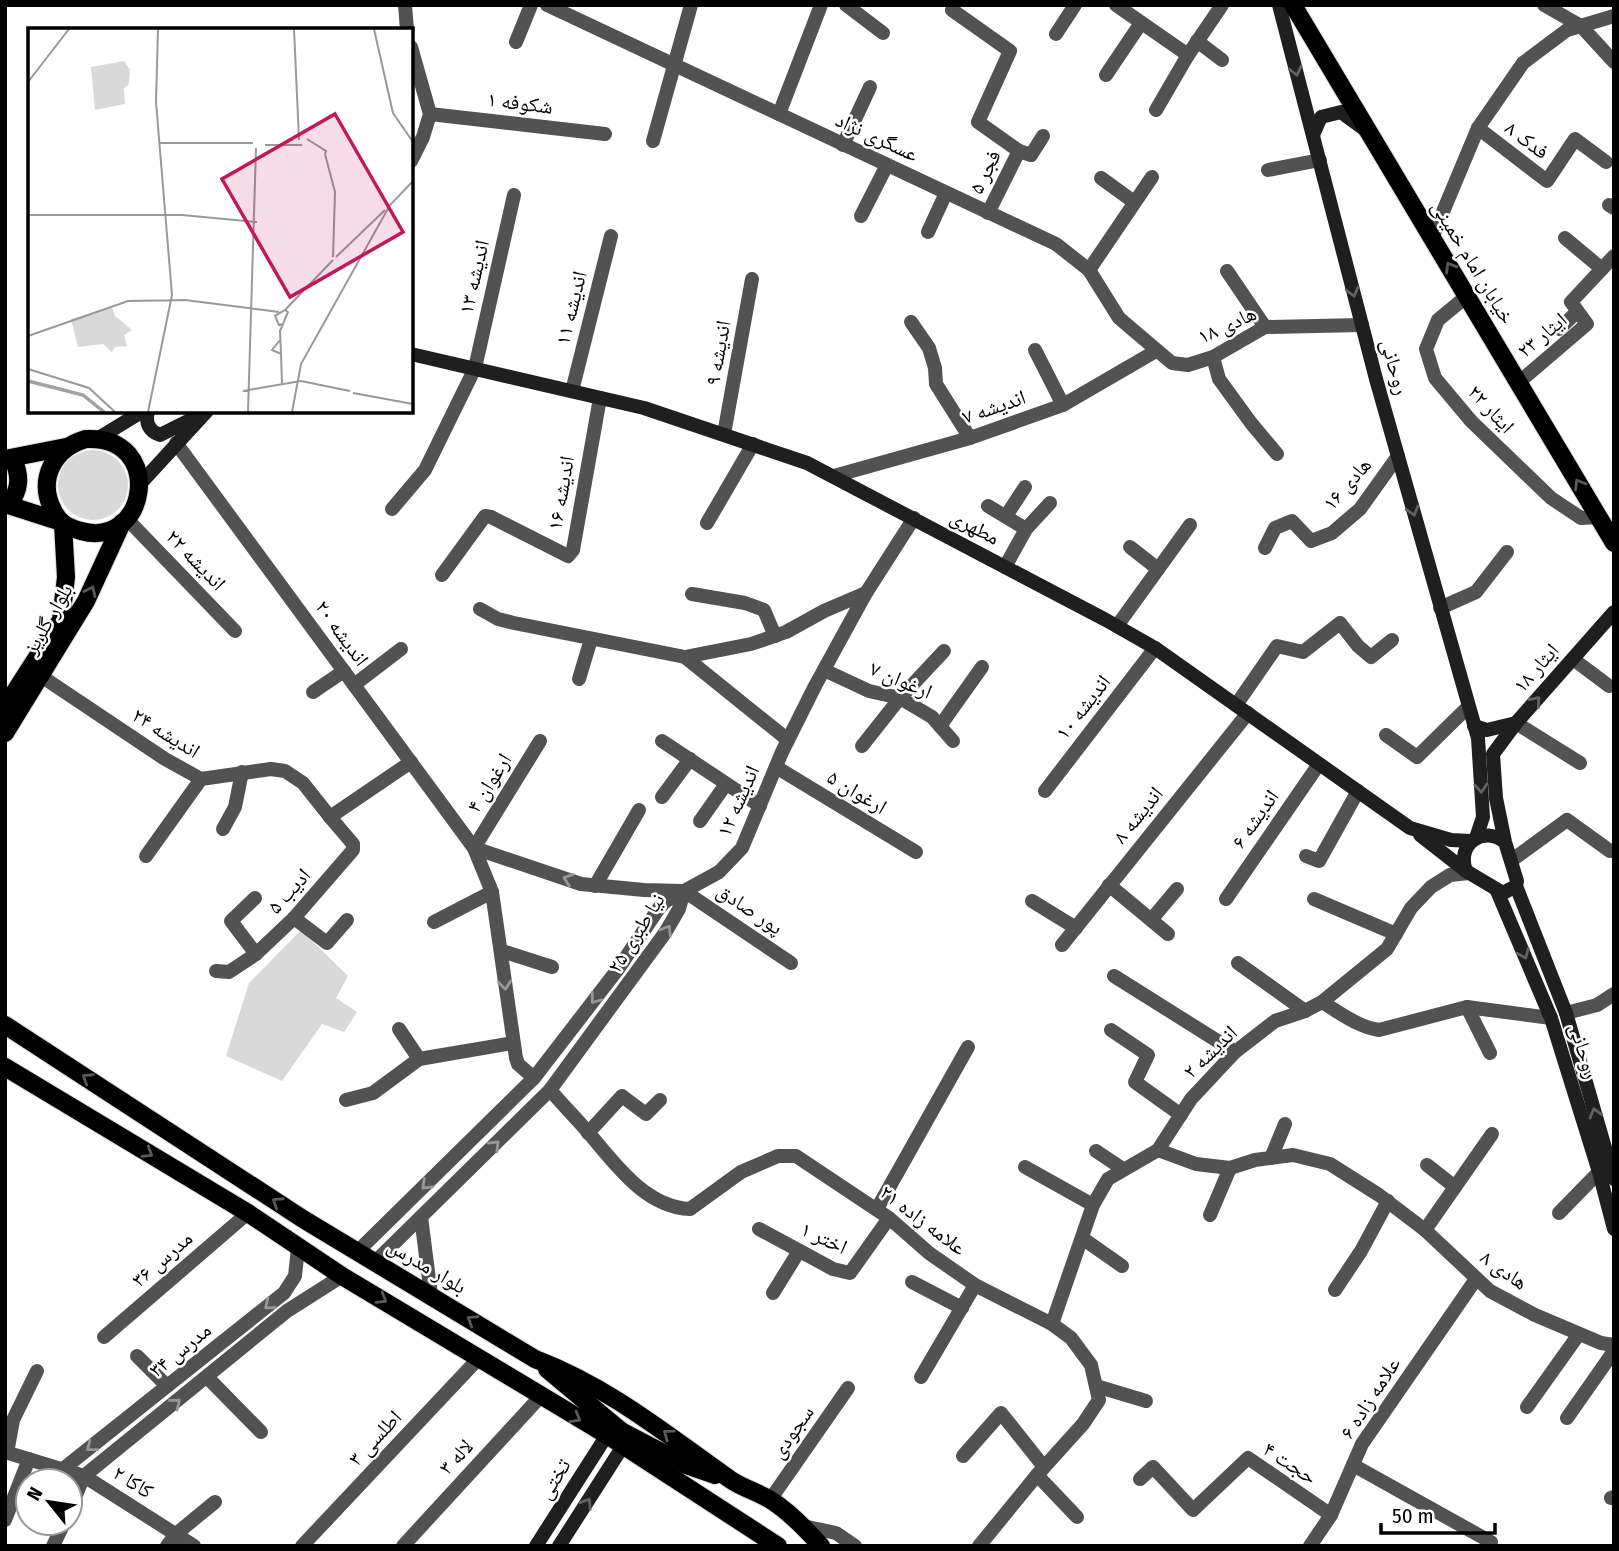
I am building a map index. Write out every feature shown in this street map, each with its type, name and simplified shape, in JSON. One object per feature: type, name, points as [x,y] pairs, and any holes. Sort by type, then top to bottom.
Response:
[{"type":"main road","name":"روحانی","points":[[1279,5],[1362,325],[1476,732],[1483,817],[1473,839]]},
{"type":"main road","name":"خیابان امام خمینی","points":[[1293,5],[1614,543]]},
{"type":"main road","points":[[1312,135],[1321,117],[1341,112],[1370,134]]},
{"type":"main road","points":[[413,348],[428,358]]},
{"type":"main road","name":"مطهری","points":[[413,354],[644,408],[807,463],[1155,648],[1410,828],[1451,840],[1473,839]]},
{"type":"main road","points":[[142,413],[97,439],[9,459],[18,471],[19,483],[16,495],[7,505],[87,533],[99,532],[124,521],[134,509],[140,484],[205,413]]},
{"type":"main road","points":[[146,413],[148,425],[153,432],[160,435],[204,413]]},
{"type":"main road","points":[[97,439],[115,444],[124,450],[135,465],[140,484]]},
{"type":"main road","points":[[61,523],[50,505],[47,480],[50,467],[66,447]]},
{"type":"main road","name":"بلوار گلریز","points":[[5,733],[86,601],[124,521]]},
{"type":"main road","name":"بلوار گلریز","points":[[5,707],[61,620],[66,585],[61,523]]},
{"type":"main road","name":"ایثار ۱۸","points":[[1505,842],[1496,799],[1493,754],[1516,723],[1614,612]]},
{"type":"main road","points":[[1476,732],[1516,723]]},
{"type":"main road","points":[[1410,828],[1467,872],[1497,891],[1503,894],[1516,887],[1517,874],[1505,842],[1494,835],[1473,839],[1463,858],[1467,872]]},
{"type":"main road","name":"روحانی","points":[[1516,887],[1566,1013],[1614,1179]]},
{"type":"main road","name":"روحانی","points":[[1497,891],[1551,1018],[1600,1172],[1614,1229]]},
{"type":"main road","name":"بلوار مدرس","points":[[5,1025],[303,1219],[535,1359],[567,1371],[636,1410],[734,1482],[770,1500],[803,1526],[821,1546]]},
{"type":"main road","points":[[5,1067],[248,1213],[342,1276],[540,1397],[617,1437],[734,1482]]},
{"type":"main road","points":[[535,1359],[617,1437],[767,1543]]},
{"type":"main road","name":"تختی","points":[[536,1546],[617,1437]]},
{"type":"main road","name":"تختی","points":[[559,1546],[617,1437]]},
{"type":"street","points":[[405,5],[407,28]]},
{"type":"street","points":[[516,42],[531,5]]},
{"type":"street","name":"عسگری نژاد","points":[[547,5],[1056,244],[1089,270],[1119,317],[1156,351]]},
{"type":"street","points":[[653,141],[691,5]]},
{"type":"street","points":[[779,114],[821,5]]},
{"type":"street","points":[[846,5],[883,33]]},
{"type":"street","name":"فجر ۵","points":[[954,5],[952,10],[1010,51],[978,122],[1019,151],[988,213]]},
{"type":"street","points":[[1056,34],[1075,5]]},
{"type":"street","points":[[1116,5],[1188,55]]},
{"type":"street","points":[[1156,110],[1188,55],[1222,5]]},
{"type":"street","points":[[1544,5],[1581,26],[1614,62]]},
{"type":"street","points":[[1432,238],[1478,128],[1523,63],[1567,30],[1614,16]]},
{"type":"street","points":[[1106,75],[1142,23]]},
{"type":"street","points":[[1197,41],[1222,60]]},
{"type":"street","points":[[413,54],[430,114],[413,157]]},
{"type":"street","points":[[843,145],[870,87]]},
{"type":"street","name":"شکوفه ۱","points":[[430,114],[605,134]]},
{"type":"street","name":"فدک ۸","points":[[1478,128],[1547,181],[1575,139],[1606,162]]},
{"type":"street","points":[[1019,151],[1031,155],[1043,136]]},
{"type":"street","points":[[1268,170],[1320,160]]},
{"type":"street","points":[[861,216],[887,165]]},
{"type":"street","points":[[1089,270],[1152,177]]},
{"type":"street","points":[[1101,178],[1134,202]]},
{"type":"street","points":[[928,232],[946,193]]},
{"type":"street","name":"اندیشه ١٣","points":[[392,509],[425,470],[475,368],[514,195]]},
{"type":"street","name":"اندیشه ۱۱","points":[[572,391],[611,236]]},
{"type":"street","points":[[1565,238],[1602,268]]},
{"type":"street","name":"ایثار ۲۳","points":[[1518,383],[1587,324],[1571,302],[1614,256]]},
{"type":"street","points":[[1227,271],[1265,327]]},
{"type":"street","name":"اندیشه ۹","points":[[724,434],[752,279]]},
{"type":"street","name":"ایثار ۲۲","points":[[1467,296],[1438,320],[1426,349],[1435,378],[1471,421],[1551,498],[1581,519],[1599,517]]},
{"type":"street","points":[[1559,329],[1577,312]]},
{"type":"street","points":[[911,322],[929,348],[936,384],[970,439]]},
{"type":"street","name":"هادی ۱۸","points":[[1156,351],[1172,363],[1188,365],[1213,357],[1265,327],[1362,325]]},
{"type":"street","points":[[1035,351],[1063,405]]},
{"type":"street","name":"اندیشه ۷","points":[[834,476],[970,439],[1063,405],[1156,351]]},
{"type":"street","points":[[1213,357],[1219,379],[1277,454]]},
{"type":"street","name":"اندیشه ۱۶","points":[[442,575],[485,516],[568,556],[573,550],[600,398]]},
{"type":"street","name":"اندیشه ۲۰","points":[[176,443],[474,848],[492,892],[513,1043]]},
{"type":"street","points":[[707,523],[753,444]]},
{"type":"street","name":"هادی ۱۶","points":[[1265,548],[1276,528],[1292,521],[1311,541],[1332,533],[1360,509],[1398,456]]},
{"type":"street","points":[[1006,516],[1026,487]]},
{"type":"street","points":[[1005,567],[1026,529],[1050,503]]},
{"type":"street","points":[[988,506],[1026,529]]},
{"type":"street","name":"اندیشه ۱۲","points":[[684,891],[719,873],[742,848],[788,740],[824,670],[866,593],[914,518]]},
{"type":"street","name":"اندیشه ۲۲","points":[[124,521],[235,631]]},
{"type":"street","points":[[1117,626],[1190,525]]},
{"type":"street","points":[[1130,547],[1158,569]]},
{"type":"street","points":[[1440,608],[1476,592],[1507,552]]},
{"type":"street","points":[[480,609],[498,619],[685,657],[751,644],[775,636],[866,593]]},
{"type":"street","points":[[692,594],[745,603],[764,610],[775,636]]},
{"type":"street","name":"اندیشه ۸","points":[[1062,945],[1242,709],[1277,646],[1303,652],[1340,622],[1358,646],[1371,657],[1392,640]]},
{"type":"street","points":[[579,679],[591,639]]},
{"type":"street","name":"اندیشه ۱۰","points":[[1045,791],[1155,648]]},
{"type":"street","points":[[354,685],[401,649]]},
{"type":"street","points":[[862,746],[900,698],[944,651]]},
{"type":"street","points":[[685,657],[788,740]]},
{"type":"street","points":[[1573,659],[1609,686]]},
{"type":"street","points":[[940,726],[982,667]]},
{"type":"street","name":"ارغوان ۷","points":[[824,670],[869,691],[900,698],[932,717],[953,741]]},
{"type":"street","points":[[313,692],[344,671]]},
{"type":"street","name":"اندیشه ۲۴","points":[[41,676],[165,760],[201,779],[271,769],[285,771],[303,783],[330,817]]},
{"type":"street","points":[[1386,735],[1417,758],[1468,706]]},
{"type":"street","points":[[1516,723],[1580,763]]},
{"type":"street","name":"ارغوان ۴","points":[[474,848],[540,741]]},
{"type":"street","points":[[662,741],[760,806]]},
{"type":"street","points":[[662,797],[690,759]]},
{"type":"street","points":[[330,817],[411,762]]},
{"type":"street","name":"اندیشه ۶","points":[[1226,899],[1319,764]]},
{"type":"street","name":"ارغوان ۵","points":[[776,767],[916,852]]},
{"type":"street","points":[[223,829],[235,807],[242,772]]},
{"type":"street","points":[[146,856],[201,779]]},
{"type":"street","points":[[700,821],[726,784]]},
{"type":"street","points":[[1306,856],[1319,861],[1358,791]]},
{"type":"street","points":[[595,886],[639,810]]},
{"type":"street","name":"ادیب ۵","points":[[216,971],[229,972],[256,954],[294,918],[353,849],[352,844],[330,817]]},
{"type":"street","points":[[1511,860],[1567,820],[1610,851]]},
{"type":"street","points":[[474,848],[581,884],[684,891]]},
{"type":"street","name":"اندیشه ۲","points":[[1052,1324],[1093,1205],[1108,1179],[1158,1150],[1191,1099],[1236,1052],[1275,1021],[1322,1002],[1387,949],[1411,908],[1431,887],[1450,875],[1467,872]]},
{"type":"street","points":[[1109,885],[1168,934]]},
{"type":"street","points":[[1151,920],[1177,889]]},
{"type":"street","name":"پور صادق","points":[[684,891],[791,963]]},
{"type":"street","name":"نیا طبری ۲۵","points":[[358,1251],[534,1078],[618,969],[659,908],[684,891]]},
{"type":"street","name":"نیا طبری ۲۵","points":[[376,1261],[550,1090],[665,933],[680,909],[684,891]]},
{"type":"street","points":[[434,922],[492,892]]},
{"type":"street","points":[[255,898],[233,917],[232,921],[256,954]]},
{"type":"street","points":[[1314,899],[1396,934]]},
{"type":"street","points":[[1032,901],[1076,928]]},
{"type":"street","points":[[294,918],[327,943],[347,920]]},
{"type":"street","points":[[502,951],[552,967]]},
{"type":"street","points":[[1238,963],[1305,1011]]},
{"type":"street","points":[[1114,976],[1236,1052]]},
{"type":"street","points":[[1566,1013],[1597,1005],[1614,995]]},
{"type":"street","points":[[1322,1002],[1354,1021],[1380,1030],[1467,1007],[1551,1018]]},
{"type":"street","points":[[1467,1007],[1490,1053]]},
{"type":"street","points":[[399,1029],[419,1059]]},
{"type":"street","points":[[1111,1030],[1148,1055],[1135,1082],[1181,1115]]},
{"type":"street","points":[[346,1100],[373,1093],[419,1059],[513,1043],[518,1064],[534,1078]]},
{"type":"street","points":[[883,1214],[968,1048]]},
{"type":"street","name":"علامه زاده ۲۱","points":[[550,1090],[627,1178],[655,1199],[680,1208],[690,1209],[741,1172],[778,1156],[796,1156],[883,1214],[929,1253],[975,1284],[1052,1324],[1071,1338],[1091,1365],[1096,1386]]},
{"type":"street","points":[[588,1133],[622,1096],[646,1114],[660,1100]]},
{"type":"street","points":[[1270,1158],[1285,1124]]},
{"type":"street","points":[[1425,1230],[1492,1134]]},
{"type":"street","points":[[1158,1150],[1196,1164],[1230,1168],[1210,1215]]},
{"type":"street","points":[[1096,1151],[1123,1169]]},
{"type":"street","points":[[458,1153],[470,1169]]},
{"type":"street","name":"هادی ۸","points":[[1230,1168],[1255,1160],[1293,1155],[1330,1164],[1388,1201],[1425,1230],[1490,1291],[1579,1334],[1614,1345]]},
{"type":"street","points":[[1427,1165],[1455,1186]]},
{"type":"street","points":[[1025,1167],[1093,1205]]},
{"type":"street","points":[[1559,1213],[1600,1172]]},
{"type":"street","points":[[1335,1290],[1362,1251],[1388,1201]]},
{"type":"street","name":"مدرس ۳۶","points":[[104,1337],[248,1213]]},
{"type":"street","name":"اختر ۱","points":[[759,1229],[833,1269],[850,1273],[883,1214]]},
{"type":"street","points":[[421,1217],[432,1295]]},
{"type":"street","points":[[1082,1238],[1122,1266]]},
{"type":"street","name":"مدرس ۳۴","points":[[66,1467],[284,1293],[295,1276],[298,1248]]},
{"type":"street","points":[[773,1293],[799,1251]]},
{"type":"street","name":"مدرس ۳۴","points":[[84,1476],[288,1311],[342,1276]]},
{"type":"street","name":"علامه زاده ۶","points":[[1310,1546],[1331,1515],[1362,1444],[1476,1279]]},
{"type":"street","points":[[912,1282],[962,1308]]},
{"type":"street","points":[[921,1377],[975,1284]]},
{"type":"street","points":[[1527,1407],[1579,1334]]},
{"type":"street","points":[[1567,1419],[1614,1351]]},
{"type":"street","points":[[137,1356],[167,1386]]},
{"type":"street","name":"اطلسی ۳","points":[[302,1546],[479,1358]]},
{"type":"street","points":[[6,1452],[13,1420],[37,1371]]},
{"type":"street","points":[[208,1378],[261,1432]]},
{"type":"street","points":[[979,1546],[1083,1424],[1099,1400],[1096,1386],[1146,1401]]},
{"type":"street","name":"سجودی","points":[[770,1500],[848,1388]]},
{"type":"street","name":"لاله ۳","points":[[403,1546],[540,1397]]},
{"type":"street","points":[[963,1456],[1002,1413],[1041,1471],[1077,1517]]},
{"type":"street","name":"کاکا ۲","points":[[6,1452],[56,1467]]},
{"type":"street","name":"حجت ۴","points":[[1140,1479],[1153,1467],[1194,1510],[1248,1458],[1331,1515]]},
{"type":"street","points":[[5,1520],[29,1459]]},
{"type":"street","points":[[1353,1465],[1491,1542]]},
{"type":"street","name":"کاکا ۲","points":[[84,1476],[172,1540],[194,1546]]},
{"type":"street","points":[[172,1540],[215,1502]]},
{"type":"street","points":[[803,1526],[836,1533],[855,1546]]},
{"type":"shaded area","points":[[93,450],[112,456],[122,466],[128,485],[122,504],[112,514],[93,520],[74,514],[64,504],[58,485],[64,466],[74,456]]},
{"type":"shaded area","points":[[301,930],[348,976],[336,998],[357,1012],[344,1032],[322,1024],[282,1081],[226,1056],[249,983]]}]
